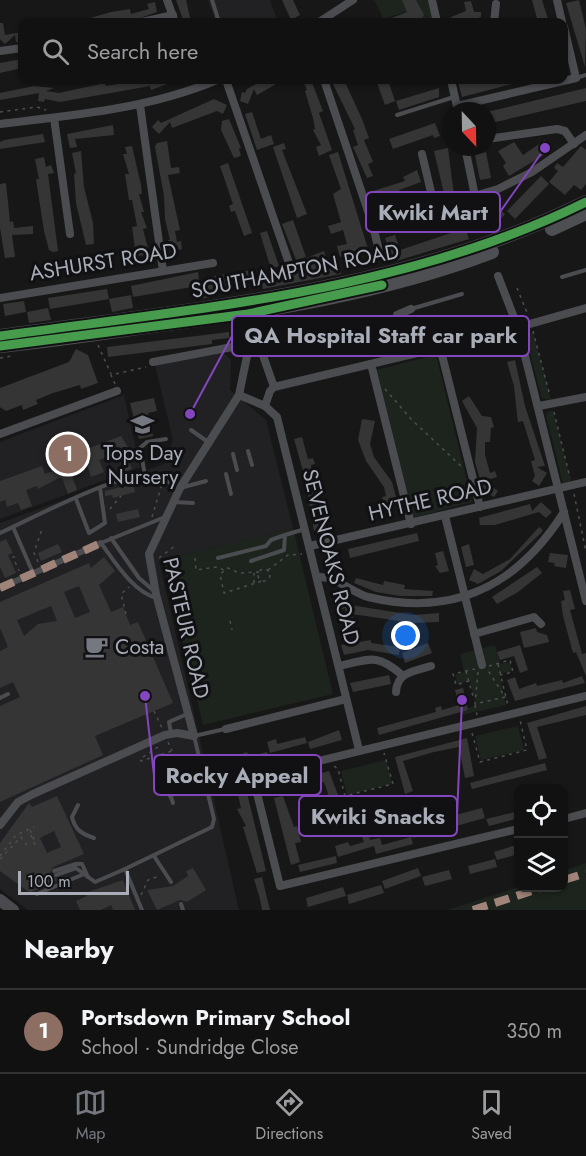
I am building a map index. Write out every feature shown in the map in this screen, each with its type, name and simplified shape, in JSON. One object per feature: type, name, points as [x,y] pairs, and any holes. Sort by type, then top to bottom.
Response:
[{"type":"main road","name":"SOUTHAMPTON ROAD","points":[[0,346],[92,334],[247,307],[386,274],[443,258],[556,217],[586,202]]},
{"type":"main road","name":"SOUTHAMPTON ROAD","points":[[0,336],[354,292],[445,267],[549,230],[586,213]]},
{"type":"main road","points":[[0,900],[13,910]]},
{"type":"street","points":[[167,0],[174,18]]},
{"type":"street","points":[[324,18],[340,4],[353,0]]},
{"type":"street","points":[[432,0],[436,18]]},
{"type":"street","points":[[557,0],[561,18]]},
{"type":"street","points":[[494,18],[496,4]]},
{"type":"street","points":[[568,44],[576,78],[568,80]]},
{"type":"street","points":[[0,51],[18,49]]},
{"type":"street","points":[[0,124],[140,105],[196,84]]},
{"type":"street","points":[[227,84],[290,266]]},
{"type":"street","points":[[325,84],[373,226],[380,255]]},
{"type":"street","points":[[452,84],[456,102]]},
{"type":"street","points":[[485,102],[553,84]]},
{"type":"street","points":[[140,105],[163,271]]},
{"type":"street","points":[[54,118],[70,234]]},
{"type":"street","points":[[496,138],[557,129],[565,131],[574,144]]},
{"type":"street","points":[[373,226],[498,189],[532,172],[586,135]]},
{"type":"street","points":[[422,154],[435,209]]},
{"type":"street","points":[[467,156],[475,196]]},
{"type":"street","name":"ASHURST ROAD","points":[[0,298],[213,262]]},
{"type":"street","points":[[498,276],[518,328],[564,512],[582,565],[586,601]]},
{"type":"street","name":"PASTEUR ROAD","points":[[194,736],[157,596],[149,554],[172,502],[239,395],[244,379],[248,344],[247,307]]},
{"type":"street","points":[[239,395],[265,406],[270,391],[274,387],[518,328],[586,308]]},
{"type":"street","points":[[406,355],[397,315],[411,309]]},
{"type":"street","points":[[261,333],[259,344],[274,387]]},
{"type":"street","points":[[153,362],[248,344]]},
{"type":"street","points":[[441,347],[480,507]]},
{"type":"street","points":[[371,364],[411,524]]},
{"type":"street","points":[[0,434],[117,391]]},
{"type":"street","points":[[539,406],[586,397]]},
{"type":"street","name":"SEVENOAKS ROAD","points":[[265,406],[277,417],[359,750]]},
{"type":"street","name":"HYTHE ROAD","points":[[310,546],[586,482]]},
{"type":"street","points":[[318,577],[327,576],[365,596],[389,601],[429,604],[465,597],[490,586],[536,553],[564,512]]},
{"type":"street","points":[[445,516],[482,667]]},
{"type":"street","points":[[0,588],[101,543]]},
{"type":"street","points":[[474,634],[534,617],[542,624]]},
{"type":"street","points":[[339,666],[367,659],[385,660],[402,675]]},
{"type":"street","points":[[396,692],[396,683],[402,675],[431,666]]},
{"type":"street","points":[[514,830],[280,886],[254,777],[586,696]]},
{"type":"street","points":[[226,729],[346,699]]},
{"type":"street","points":[[0,825],[18,802],[26,798],[169,738],[194,736]]},
{"type":"street","points":[[568,818],[586,813]]},
{"type":"lane","points":[[212,0],[218,18]]},
{"type":"lane","points":[[576,78],[586,75]]},
{"type":"lane","points":[[397,115],[455,96]]},
{"type":"lane","points":[[562,277],[586,270]]},
{"type":"lane","points":[[411,309],[462,294]]},
{"type":"lane","points":[[191,430],[208,442]]},
{"type":"lane","points":[[145,475],[140,448],[147,442],[166,439]]},
{"type":"lane","points":[[248,451],[252,465]]},
{"type":"lane","points":[[233,454],[237,470]]},
{"type":"lane","points":[[226,474],[231,494]]},
{"type":"lane","points":[[0,533],[100,488],[145,475],[164,480],[180,488],[206,481]]},
{"type":"lane","points":[[76,499],[89,532],[105,523],[100,488]]},
{"type":"lane","points":[[172,502],[193,503]]},
{"type":"lane","points":[[157,596],[143,591],[134,583],[101,543],[165,516]]},
{"type":"lane","points":[[13,527],[33,573]]},
{"type":"lane","points":[[218,558],[266,546],[271,540],[305,529]]},
{"type":"lane","points":[[251,561],[284,550],[285,535]]},
{"type":"lane","points":[[111,538],[139,578],[157,596]]},
{"type":"lane","points":[[0,698],[8,694]]},
{"type":"lane","points":[[169,738],[169,722],[189,714]]},
{"type":"lane","points":[[55,873],[76,868],[95,882],[212,827],[214,819],[194,736],[226,729]]},
{"type":"lane","points":[[164,786],[203,773]]},
{"type":"lane","points":[[173,803],[168,792],[203,773]]},
{"type":"lane","points":[[78,805],[72,817],[73,822],[77,829],[94,838]]},
{"type":"lane","points":[[154,856],[171,882]]},
{"type":"lane","points":[[125,869],[142,910]]},
{"type":"lane","points":[[37,894],[86,875]]},
{"type":"lane","points":[[181,904],[183,910]]},
{"type":"path","points":[[0,112],[37,107],[64,116]]},
{"type":"path","points":[[517,288],[531,324],[552,404],[586,552]]},
{"type":"path","points":[[92,334],[117,391]]},
{"type":"path","points":[[111,375],[150,366],[153,362]]},
{"type":"path","points":[[534,369],[542,366]]},
{"type":"path","points":[[373,375],[411,419],[473,478]]},
{"type":"path","points":[[555,453],[563,451]]},
{"type":"path","points":[[151,522],[164,480]]},
{"type":"path","points":[[107,510],[121,496]]},
{"type":"path","points":[[41,570],[34,553],[42,529]]},
{"type":"path","points":[[225,559],[228,568],[239,573],[259,572],[268,570],[288,555],[303,554]]},
{"type":"path","points":[[15,557],[13,557],[20,573]]},
{"type":"path","points":[[195,558],[196,570],[217,567],[224,570]]},
{"type":"path","points":[[228,568],[224,570],[219,579],[224,593],[262,581],[273,580]]},
{"type":"path","points":[[268,570],[270,579]]},
{"type":"path","points":[[254,572],[254,584]]},
{"type":"path","points":[[259,572],[262,581]]},
{"type":"path","points":[[230,621],[232,630]]},
{"type":"path","points":[[497,664],[510,714]]},
{"type":"path","points":[[482,667],[506,697]]},
{"type":"path","points":[[475,704],[482,667]]},
{"type":"path","points":[[466,671],[479,722]]},
{"type":"path","points":[[475,704],[506,697]]},
{"type":"path","points":[[472,730],[480,762],[527,750],[519,721],[522,717]]},
{"type":"path","points":[[169,738],[172,751]]},
{"type":"path","points":[[332,764],[338,769],[345,796],[393,784],[384,752]]},
{"type":"path","points":[[0,858],[16,835],[34,827]]},
{"type":"path","points":[[30,829],[36,844]]},
{"type":"path","points":[[0,858],[21,837],[28,848]]},
{"type":"path","points":[[138,900],[148,880],[166,874]]},
{"type":"shaded area","points":[[208,0],[270,0],[277,18],[215,18]]},
{"type":"shaded area","points":[[374,0],[430,0],[434,17],[410,18],[407,11],[383,18]]},
{"type":"shaded area","points":[[533,332],[551,400],[542,398],[525,335]]},
{"type":"shaded area","points":[[224,353],[231,360],[230,390],[266,420],[293,528],[159,561],[239,910],[28,910],[0,889],[0,523],[164,464],[173,440],[155,365]]},
{"type":"shaded area","points":[[436,355],[472,502],[412,518],[376,370]]},
{"type":"shaded area","points":[[124,395],[140,467],[0,519],[0,442]]},
{"type":"shaded area","points":[[549,411],[553,411],[571,481],[563,484],[546,415]]},
{"type":"shaded area","points":[[293,528],[333,694],[203,725],[163,560]]},
{"type":"shaded area","points":[[495,645],[500,664],[510,662],[512,671],[499,674],[506,705],[462,715],[461,711],[476,705],[470,681],[457,684],[455,675],[464,672],[460,654]]},
{"type":"shaded area","points":[[518,726],[524,750],[481,760],[475,736]]},
{"type":"shaded area","points":[[386,760],[392,784],[347,795],[341,771]]},
{"type":"shaded area","points":[[586,863],[586,910],[448,910],[514,888],[514,892],[568,892],[568,870]]},
{"type":"building","points":[[176,0],[186,0],[190,18],[183,18]]},
{"type":"building","points":[[282,0],[293,0],[300,15],[290,18]]},
{"type":"building","points":[[402,0],[416,0],[424,15],[422,18],[391,18],[407,12]]},
{"type":"building","points":[[532,0],[542,0],[548,18],[537,18]]},
{"type":"building","points":[[579,0],[586,29],[585,67],[566,3]]},
{"type":"building","points":[[471,1],[474,12],[481,12],[481,17],[451,18],[466,11],[464,2]]},
{"type":"building","points":[[155,2],[157,12],[140,18],[90,18],[130,9],[131,14],[149,9],[147,4]]},
{"type":"building","points":[[0,23],[3,23],[5,35],[18,33],[18,42],[16,42],[15,35],[5,44],[0,39]]},
{"type":"building","points":[[18,60],[18,69],[0,73],[0,63]]},
{"type":"building","points":[[100,84],[106,86],[167,84],[151,90],[150,86],[60,102],[45,99],[44,102],[38,101],[39,93],[0,100],[0,93],[34,86],[54,88],[46,91],[59,93]]},
{"type":"building","points":[[256,84],[276,84],[257,95],[254,89],[248,104],[240,101],[242,92],[245,93],[247,89]]},
{"type":"building","points":[[304,84],[313,84],[323,111],[319,113],[332,150],[319,156],[316,147],[321,145],[313,130],[315,129],[313,118],[305,91],[307,90]]},
{"type":"building","points":[[333,84],[346,84],[369,138],[364,140],[373,162],[368,164],[373,176],[367,178],[353,147],[358,145],[353,130],[355,129]]},
{"type":"building","points":[[377,84],[389,84],[395,101],[385,105]]},
{"type":"building","points":[[459,84],[512,84],[462,97]]},
{"type":"building","points":[[439,88],[439,97],[399,110],[396,101]]},
{"type":"building","points":[[586,88],[586,101],[496,122],[496,110]]},
{"type":"building","points":[[214,99],[227,105],[223,114],[217,111],[172,128],[170,122],[159,134],[152,127],[158,120],[161,123]]},
{"type":"building","points":[[252,112],[261,139],[271,135],[274,144],[257,150],[245,114]]},
{"type":"building","points":[[229,119],[241,148],[239,149],[241,156],[234,158],[221,130],[222,121]]},
{"type":"building","points":[[435,123],[440,136],[434,138],[433,135],[393,149],[389,139]]},
{"type":"building","points":[[113,125],[114,135],[75,139],[77,147],[70,148],[67,134]]},
{"type":"building","points":[[43,134],[45,142],[0,149],[0,142],[4,140]]},
{"type":"building","points":[[545,140],[552,150],[509,176],[503,166],[506,163],[498,151],[514,142],[523,155]]},
{"type":"building","points":[[167,141],[171,168],[179,167],[180,173],[168,175],[180,230],[175,231],[177,242],[181,241],[182,249],[172,252],[168,240],[170,240],[165,219],[164,196],[155,147],[157,143]]},
{"type":"building","points":[[284,143],[286,149],[282,150],[307,214],[297,218],[273,147]]},
{"type":"building","points":[[132,146],[141,185],[142,194],[139,194],[144,212],[141,212],[147,228],[143,229],[148,248],[147,255],[136,256],[132,227],[137,226],[132,200],[129,200],[125,174],[129,174],[123,154],[127,154],[125,147]]},
{"type":"building","points":[[581,146],[586,150],[586,184],[581,190],[574,185],[565,195],[549,182],[558,171],[554,168],[557,163],[563,167]]},
{"type":"building","points":[[442,149],[442,156],[449,156],[454,195],[445,198],[434,151]]},
{"type":"building","points":[[81,151],[84,187],[93,223],[94,244],[86,245],[76,203],[74,174],[76,173],[72,153]]},
{"type":"building","points":[[338,152],[368,249],[340,257],[337,246],[347,244],[343,230],[331,234],[328,226],[341,222],[333,194],[341,189],[329,155]]},
{"type":"building","points":[[475,156],[487,156],[491,178],[480,180]]},
{"type":"building","points":[[44,157],[46,167],[51,165],[54,173],[48,174],[58,251],[53,252],[49,250],[44,231],[36,179],[39,179],[35,159]]},
{"type":"building","points":[[228,163],[252,233],[244,236],[235,211],[231,212],[229,206],[233,204],[220,166]]},
{"type":"building","points":[[417,170],[421,182],[399,190],[405,208],[382,217],[373,191],[405,181],[403,177]]},
{"type":"building","points":[[541,176],[549,184],[515,219],[507,211]]},
{"type":"building","points":[[6,183],[10,222],[13,221],[14,228],[33,226],[33,234],[12,235],[15,257],[5,258],[0,228],[0,184]]},
{"type":"building","points":[[490,201],[505,214],[497,223],[482,210]]},
{"type":"building","points":[[460,214],[469,239],[393,262],[385,238],[395,235],[400,250],[454,232],[449,217]]},
{"type":"building","points":[[293,220],[306,257],[296,260],[282,224]]},
{"type":"building","points":[[267,231],[279,266],[271,269],[260,233]]},
{"type":"building","points":[[324,251],[329,266],[339,264],[341,274],[263,289],[261,280],[310,268],[306,258]]},
{"type":"building","points":[[252,270],[254,281],[216,288],[214,276]]},
{"type":"building","points":[[198,272],[200,287],[213,284],[216,296],[195,300],[192,287],[133,297],[131,286]]},
{"type":"building","points":[[107,289],[109,299],[50,309],[48,298]]},
{"type":"building","points":[[131,295],[133,308],[112,312],[109,299]]},
{"type":"building","points":[[24,301],[26,312],[5,316],[3,304]]},
{"type":"building","points":[[48,308],[51,320],[29,323],[27,312]]},
{"type":"building","points":[[229,332],[229,338],[212,340],[212,344],[108,357],[107,347]]},
{"type":"building","points":[[76,349],[88,355],[98,383],[81,389],[80,385],[53,393],[36,400],[38,404],[23,410],[22,405],[6,411],[0,407],[0,388],[69,362]]},
{"type":"building","points":[[515,360],[525,406],[545,466],[537,467],[547,473],[539,486],[532,481],[535,476],[531,461],[535,460],[523,421],[518,422],[514,386],[507,362]]},
{"type":"building","points":[[469,396],[482,416],[491,417],[494,427],[491,428],[490,442],[485,442],[485,455],[490,473],[495,471],[497,477],[484,481],[498,491],[494,497],[483,490],[475,462],[477,428],[462,401]]},
{"type":"building","name":"Tops Day Nursery","points":[[154,398],[157,411],[148,413],[153,436],[139,439],[130,403]]},
{"type":"building","points":[[362,419],[375,421],[370,444],[374,457],[392,482],[397,501],[384,504],[382,497],[386,496],[384,487],[366,461],[358,440]]},
{"type":"building","points":[[121,436],[131,452],[127,457],[132,469],[124,472],[117,453],[99,460],[104,472],[91,477],[87,464],[70,470],[77,490],[68,494],[62,478],[59,478],[38,489],[37,486],[26,490],[32,506],[21,510],[18,503],[7,507],[5,500],[0,502],[0,481],[42,466],[45,474],[58,469],[55,461]]},
{"type":"building","points":[[302,437],[308,459],[313,458],[315,464],[311,465],[315,497],[322,524],[332,530],[329,535],[323,536],[314,531],[305,478],[294,439]]},
{"type":"building","points":[[133,484],[135,492],[113,498],[112,495],[105,496],[105,491]]},
{"type":"building","points":[[541,502],[552,512],[546,518],[539,512],[495,525],[480,525],[479,518],[530,504],[532,511]]},
{"type":"building","points":[[138,509],[140,517],[118,522],[116,514]]},
{"type":"building","points":[[539,527],[543,530],[541,533],[501,571],[478,584],[469,580],[474,569],[483,574],[510,559]]},
{"type":"building","points":[[417,533],[419,541],[350,558],[348,549]]},
{"type":"building","points":[[6,539],[13,553],[8,555],[16,573],[5,578],[0,567],[0,542]]},
{"type":"building","points":[[58,544],[62,552],[41,561],[38,553]]},
{"type":"building","points":[[469,544],[474,565],[466,567],[461,547]]},
{"type":"building","points":[[443,551],[449,571],[440,573],[435,566],[438,565],[435,553]]},
{"type":"building","points":[[550,553],[568,555],[566,568],[554,566],[555,563],[548,562]]},
{"type":"building","points":[[104,557],[115,571],[99,585],[111,612],[123,607],[130,625],[138,622],[173,703],[95,736],[103,755],[0,802],[0,706],[20,697],[13,682],[0,688],[0,651],[8,647],[0,628],[0,602],[89,563],[91,568]],"holes":[[[79,586],[90,612],[75,618],[64,592]],[[51,606],[57,621],[38,624],[24,636],[17,620]]]},
{"type":"building","points":[[537,567],[542,573],[518,592],[497,604],[492,597]]},
{"type":"building","points":[[356,578],[383,585],[384,581],[405,585],[404,589],[433,591],[432,596],[400,596],[376,592],[354,583]]},
{"type":"building","points":[[570,590],[575,609],[570,610],[582,654],[586,653],[586,676],[576,652],[573,653],[563,616],[561,601],[565,600],[563,591]]},
{"type":"building","points":[[343,592],[350,605],[413,615],[439,613],[439,622],[413,623],[352,614],[353,619],[347,620],[345,608],[337,612],[333,605],[343,599]]},
{"type":"building","points":[[536,628],[537,632],[547,635],[549,642],[524,648],[520,632]]},
{"type":"building","points":[[371,640],[371,643],[400,647],[399,655],[368,650],[344,655],[341,645]]},
{"type":"building","points":[[428,643],[432,653],[405,663],[402,653]]},
{"type":"building","points":[[520,645],[528,670],[520,673],[514,656],[500,660],[497,652]]},
{"type":"building","points":[[389,675],[391,684],[353,692],[350,683]]},
{"type":"building","points":[[582,676],[585,683],[515,701],[507,680],[515,677],[519,689],[536,683],[537,686],[562,680],[563,683]]},
{"type":"building","points":[[463,688],[468,710],[379,735],[377,728],[436,712],[435,708],[441,706],[442,710],[459,705],[455,690]]},
{"type":"building","points":[[586,706],[586,715],[537,727],[547,758],[539,760],[527,723]]},
{"type":"building","points":[[339,730],[342,740],[310,749],[308,742]]},
{"type":"building","points":[[305,737],[307,743],[270,753],[267,742],[276,739],[277,744]]},
{"type":"building","points":[[467,738],[474,776],[465,778],[459,747],[434,752],[403,761],[413,791],[405,794],[395,757]]},
{"type":"building","points":[[247,752],[249,757],[267,752],[269,757],[233,768],[231,762],[240,759],[239,755]]},
{"type":"building","points":[[545,763],[547,770],[472,789],[470,783]]},
{"type":"building","points":[[329,771],[338,795],[335,796],[341,812],[363,806],[364,810],[411,797],[412,802],[364,816],[370,840],[380,838],[382,845],[411,837],[413,844],[376,854],[374,846],[338,857],[335,846],[348,842],[350,846],[364,842],[355,819],[338,824],[328,800],[330,799],[324,782],[313,785],[313,782],[277,792],[275,786]]},
{"type":"building","points":[[247,793],[266,871],[257,873],[243,827],[246,826],[237,809],[241,808],[238,795]]},
{"type":"building","points":[[57,796],[84,854],[53,867],[50,873],[58,880],[30,893],[0,871],[0,843],[29,803],[32,807]],"holes":[[[54,831],[61,847],[47,853],[40,838]]]},
{"type":"building","points":[[283,796],[294,827],[297,826],[301,842],[295,843],[300,862],[291,865],[274,798]]},
{"type":"building","points":[[482,808],[485,818],[413,838],[409,825],[417,823],[418,829],[449,821],[448,817]]},
{"type":"building","points":[[514,812],[514,819],[489,826],[486,819]]},
{"type":"building","points":[[514,846],[514,855],[497,860],[494,852]]},
{"type":"building","points":[[336,856],[337,863],[300,872],[298,865]]},
{"type":"building","points":[[495,859],[497,867],[470,874],[468,866]]},
{"type":"building","points":[[193,868],[206,890],[187,902],[180,900],[157,910],[147,890],[173,886],[188,876],[186,871]]},
{"type":"building","points":[[418,868],[421,876],[385,889],[382,881]]},
{"type":"building","points":[[449,870],[452,879],[425,886],[422,877]]},
{"type":"building","points":[[262,877],[270,910],[262,910],[254,879]]},
{"type":"building","points":[[123,880],[135,910],[113,910],[111,905],[101,910],[80,910],[76,901],[87,896],[85,893]]},
{"type":"building","points":[[381,885],[384,893],[349,904],[347,895]]},
{"type":"building","points":[[343,887],[346,896],[308,907],[306,898]]},
{"type":"marked path","points":[[261,334],[263,328]]},
{"type":"marked path","points":[[0,588],[101,543]]},
{"type":"marked path","points":[[568,879],[586,873]]},
{"type":"marked path","points":[[473,910],[529,892]]},
{"type":"cycle path","points":[[0,336],[224,305],[373,277],[446,257],[517,232],[586,202]]},
{"type":"cycle path","points":[[0,346],[248,314],[382,285]]},
{"type":"place","name":"Kwiki Mart","points":[[545,148]]},
{"type":"place","name":"QA Hospital Staff car park","points":[[190,414]]},
{"type":"place","name":"Tops Day Nursery","points":[[143,425]]},
{"type":"place","name":"Portsdown Primary School","points":[[68,454]]},
{"type":"place","name":"Costa","points":[[97,647]]},
{"type":"place","name":"Rocky Appeal","points":[[145,696]]},
{"type":"place","name":"Kwiki Snacks","points":[[462,700]]}]
